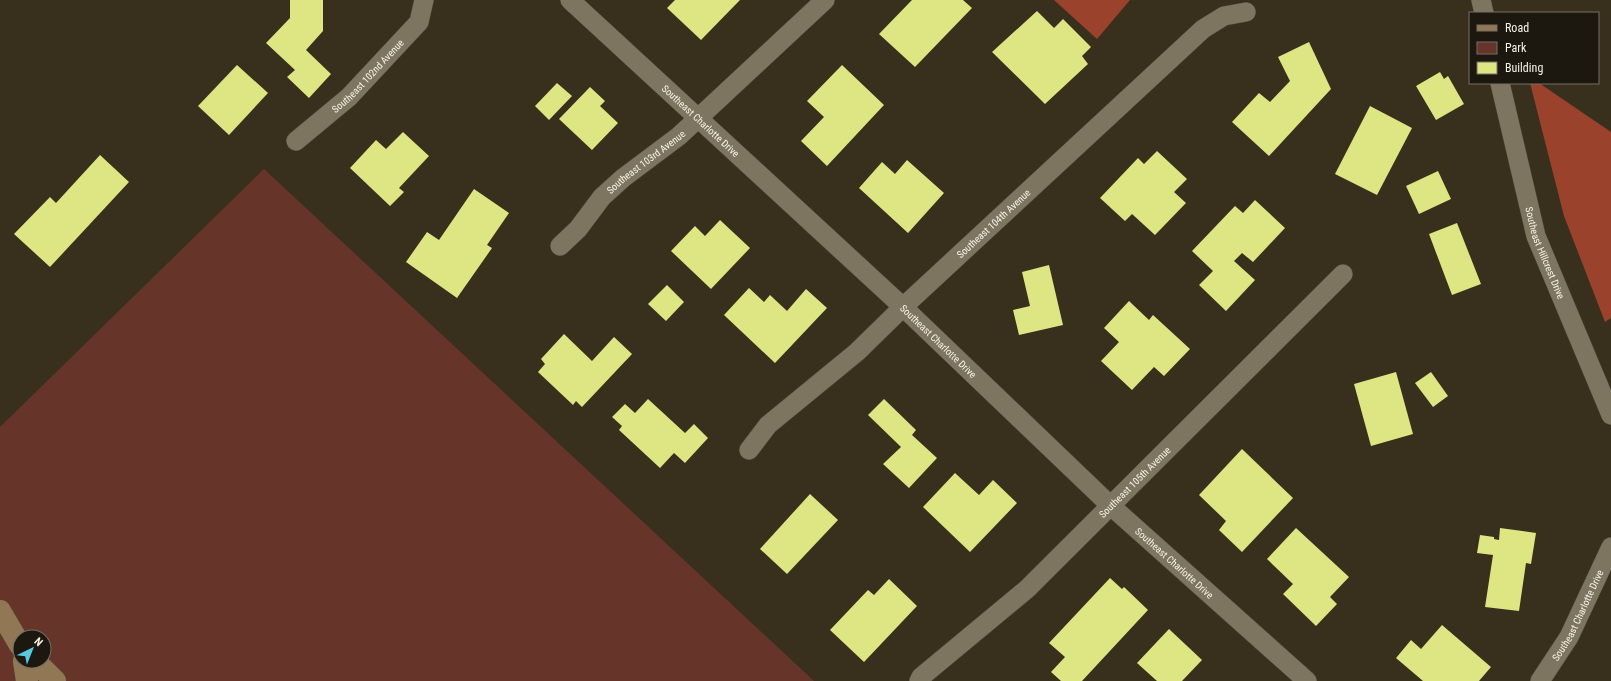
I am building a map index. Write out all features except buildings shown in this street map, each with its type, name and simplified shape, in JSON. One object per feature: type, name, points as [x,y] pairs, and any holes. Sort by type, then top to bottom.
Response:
[{"type":"street","name":"Southeast 102nd Avenue","points":[[296,141],[349,97],[419,22],[424,0]]},
{"type":"street","name":"Southeast Charlotte Drive","points":[[570,0],[903,307],[1111,506],[1307,681]]},
{"type":"street","name":"Southeast 103rd Avenue","points":[[560,246],[578,230],[602,197],[624,178],[662,150],[699,118],[825,0]]},
{"type":"street","points":[[1481,0],[1484,12]]},
{"type":"street","name":"Southeast 104th Avenue","points":[[749,450],[768,424],[857,352],[903,307],[1203,29],[1224,16],[1246,12]]},
{"type":"street","name":"Southeast Hillcrest Drive","points":[[1500,84],[1536,236],[1611,415]]},
{"type":"street","name":"Southeast 105th Avenue","points":[[919,681],[1027,589],[1343,274]]},
{"type":"street","name":"Southeast Charlotte Drive","points":[[1540,681],[1569,637],[1611,547]]},
{"type":"street","points":[[0,611],[12,631]]},
{"type":"street","points":[[25,669],[27,681]]},
{"type":"street","points":[[43,669],[55,681]]},
{"type":"green space","points":[[264,169],[814,681],[0,681],[0,427]]},
{"type":"shaded area","points":[[1054,0],[1130,0],[1097,39]]},
{"type":"shaded area","points":[[1530,84],[1540,84],[1611,132],[1611,318],[1605,322],[1564,216]]}]
